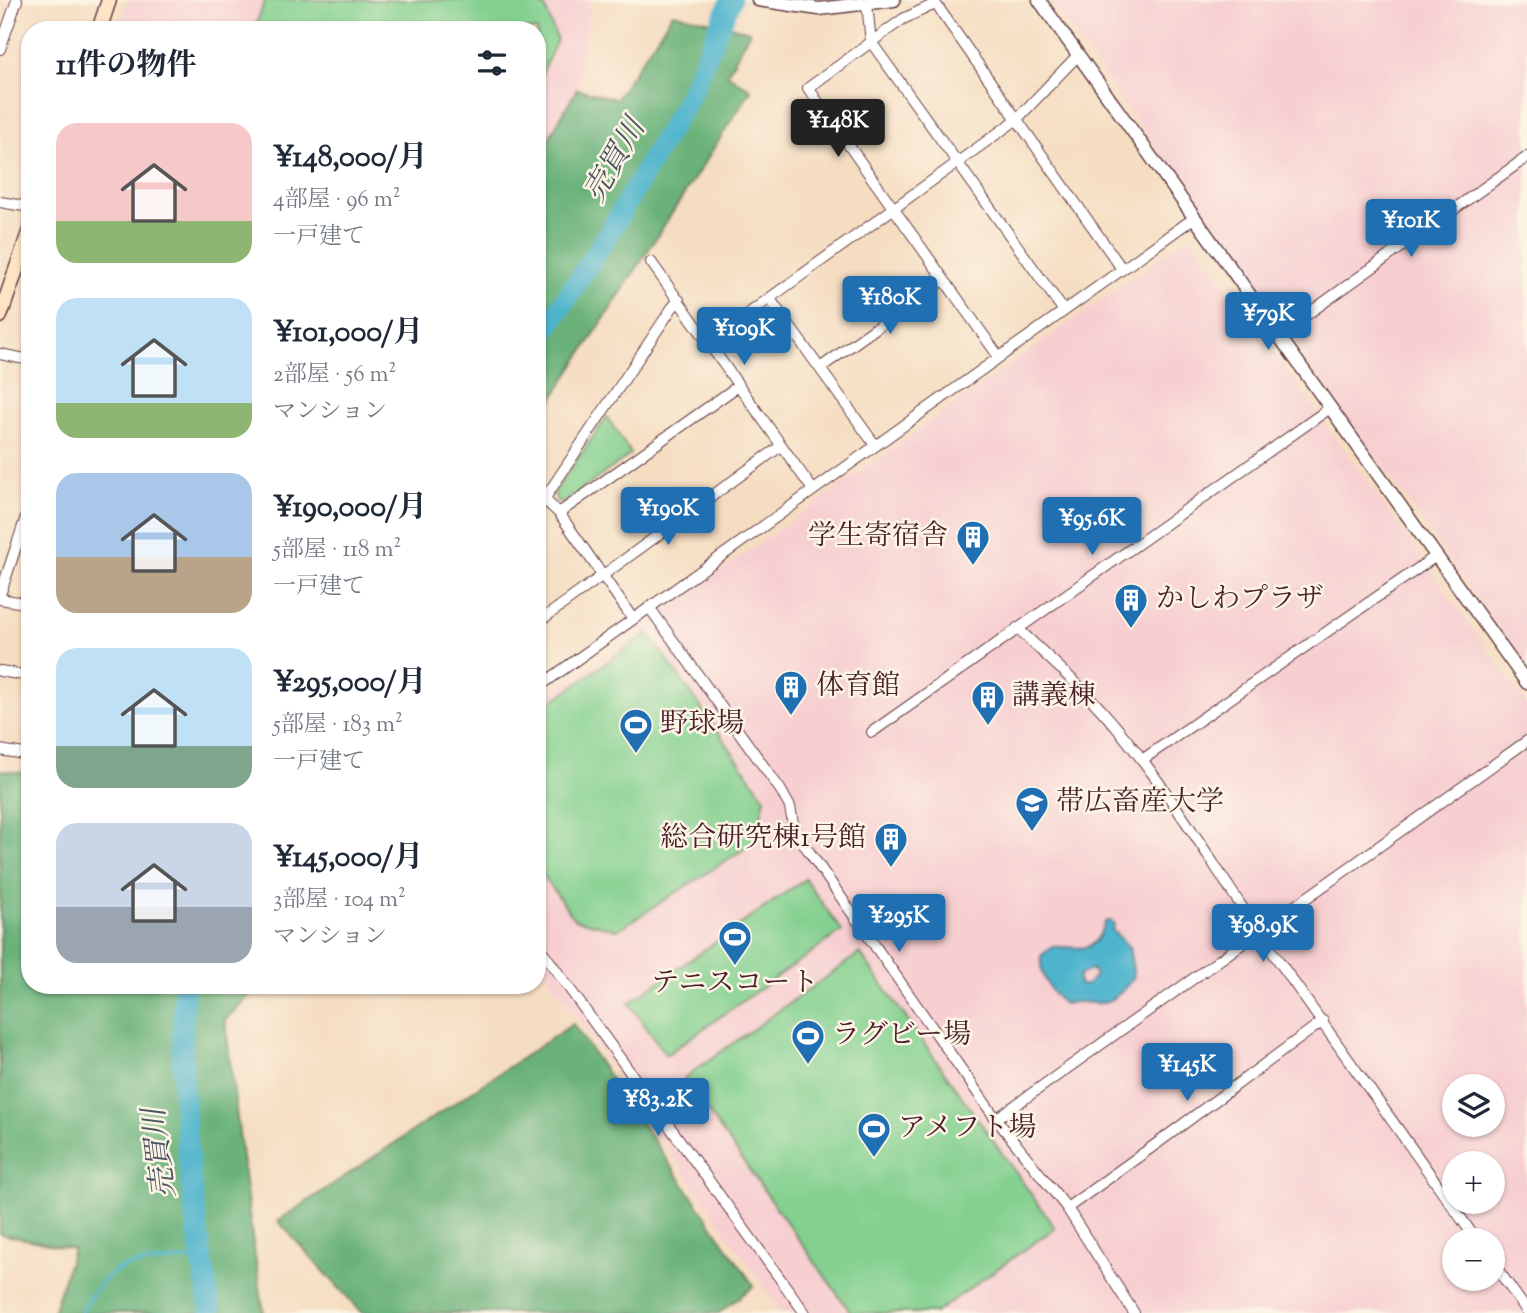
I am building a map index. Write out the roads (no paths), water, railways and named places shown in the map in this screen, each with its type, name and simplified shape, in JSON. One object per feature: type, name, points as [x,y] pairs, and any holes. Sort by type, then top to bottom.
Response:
[{"type":"main road","points":[[102,21],[109,0]]},
{"type":"main road","points":[[0,316],[21,256]]},
{"type":"street","points":[[0,48],[17,0]]},
{"type":"street","points":[[762,1],[819,9],[894,0]]},
{"type":"street","points":[[1039,0],[1527,683]]},
{"type":"street","points":[[999,357],[808,88],[903,19],[934,2],[1122,269]]},
{"type":"street","points":[[867,4],[871,42],[1064,311]]},
{"type":"street","points":[[709,342],[1017,120],[1078,55]]},
{"type":"street","points":[[1278,336],[1527,157]]},
{"type":"street","points":[[0,202],[21,206]]},
{"type":"street","points":[[546,682],[1194,218]]},
{"type":"street","points":[[651,261],[813,490]]},
{"type":"street","points":[[820,368],[943,280]]},
{"type":"street","points":[[770,299],[875,445]]},
{"type":"street","points":[[546,496],[680,300]]},
{"type":"street","points":[[0,354],[21,358]]},
{"type":"street","points":[[559,513],[738,386]]},
{"type":"street","points":[[872,732],[1330,408]]},
{"type":"street","points":[[546,616],[781,446]]},
{"type":"street","points":[[546,501],[559,513],[633,619]]},
{"type":"street","points":[[21,541],[0,597],[21,602]]},
{"type":"street","points":[[1142,761],[1436,556]]},
{"type":"street","points":[[649,607],[780,789],[790,807],[794,829],[996,1119],[1067,1208],[1134,1313]]},
{"type":"street","points":[[1017,628],[1093,699],[1142,761],[1468,1228]]},
{"type":"street","points":[[0,671],[21,674]]},
{"type":"street","points":[[996,1119],[1527,741]]},
{"type":"street","points":[[0,750],[21,754]]},
{"type":"street","points":[[546,956],[805,1313]]},
{"type":"street","points":[[1067,1208],[1323,1021]]},
{"type":"street","points":[[1505,1280],[1527,1311]]},
{"type":"water","points":[[1106,921],[1114,924],[1112,930],[1129,947],[1134,977],[1121,992],[1105,1002],[1064,1004],[1046,983],[1041,956],[1052,947],[1078,948],[1090,945],[1099,936]],"holes":[[[1092,969],[1095,975],[1087,985],[1079,985],[1079,975]]]},
{"type":"waterway","name":"売買川","points":[[546,329],[604,241],[689,96],[731,0]]},
{"type":"waterway","name":"売買川","points":[[185,994],[184,1109],[192,1191],[211,1313]]},
{"type":"waterway","points":[[82,1313],[98,1286],[109,1275],[122,1268],[201,1259]]},
{"type":"place","name":"学生寄宿舎","points":[[973,567]]},
{"type":"place","name":"かしわプラザ","points":[[1131,630]]},
{"type":"place","name":"体育館","points":[[791,717]]},
{"type":"place","name":"講義棟","points":[[988,727]]},
{"type":"place","name":"野球場","points":[[636,755]]},
{"type":"place","name":"帯広畜産大学","points":[[1032,833]]},
{"type":"place","name":"総合研究棟1号館","points":[[891,869]]},
{"type":"place","name":"テニスコート","points":[[735,967]]},
{"type":"place","name":"ラグビー場","points":[[808,1066]]},
{"type":"place","name":"アメフト場","points":[[874,1159]]}]
